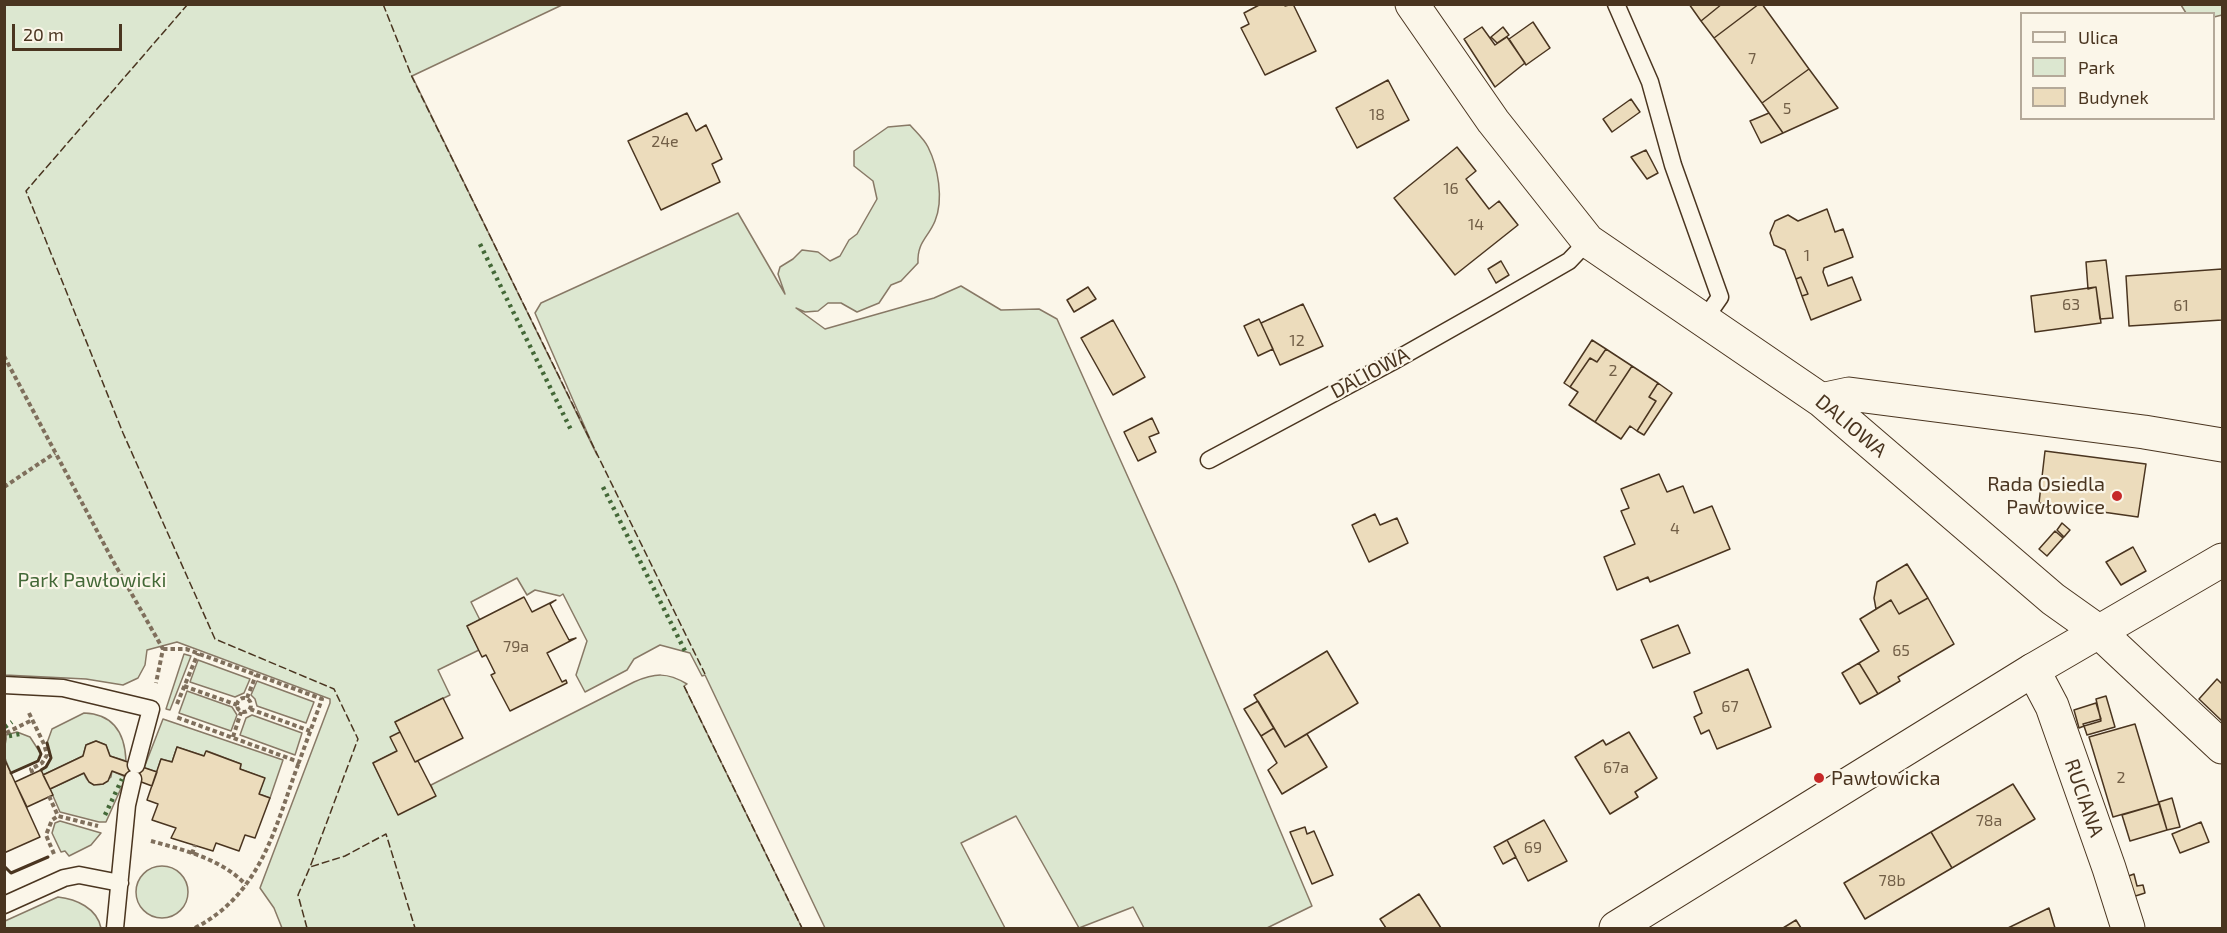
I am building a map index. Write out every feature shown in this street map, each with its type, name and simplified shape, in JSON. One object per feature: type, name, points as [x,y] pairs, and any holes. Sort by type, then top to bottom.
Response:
[{"type":"street","name":"DALIOWA","points":[[1412,4],[1493,121],[1588,241],[1821,400],[2053,599],[2098,632],[2223,747]]},
{"type":"street","points":[[1821,400],[1849,394],[2144,432],[2223,445]]},
{"type":"street","points":[[1616,928],[2034,670],[2223,560]]},
{"type":"street","name":"RUCIANA","points":[[2034,670],[2052,706],[2128,928]]},
{"type":"lane","points":[[1616,4],[1650,82],[1673,165],[1720,297],[1704,320]]},
{"type":"lane","name":"DALIOWA","points":[[1209,460],[1392,362],[1569,261],[1588,241]]},
{"type":"lane","points":[[4,685],[63,688],[151,709],[127,805],[115,928]]},
{"type":"lane","points":[[4,905],[64,878],[79,874],[120,883]]},
{"type":"path","points":[[4,356],[163,649],[151,709],[299,762]]},
{"type":"path","points":[[4,487],[55,453]]},
{"type":"path","points":[[163,649],[186,649],[322,699],[259,867],[240,892],[220,911],[195,928]]},
{"type":"path","points":[[172,716],[198,653]]},
{"type":"path","points":[[247,698],[256,675]]},
{"type":"path","points":[[184,686],[237,705],[241,712],[233,738]]},
{"type":"path","points":[[237,705],[240,699],[247,698]]},
{"type":"path","points":[[241,712],[247,712],[250,709],[251,703],[247,698]]},
{"type":"path","points":[[250,709],[310,731]]},
{"type":"path","points":[[6,733],[32,720]]},
{"type":"path","points":[[33,774],[30,769],[42,763],[47,755],[44,744]]},
{"type":"path","points":[[58,816],[52,820],[46,835],[64,878]]},
{"type":"path","points":[[192,854],[195,845]]},
{"type":"green space","name":"Park Pawłowicki","points":[[5,5],[562,5],[412,76],[597,455],[535,313],[541,303],[738,213],[785,294],[778,274],[780,267],[802,250],[818,252],[830,261],[840,256],[849,240],[857,234],[877,199],[873,181],[854,166],[854,151],[888,127],[910,125],[924,141],[932,155],[939,193],[938,212],[919,250],[918,263],[901,281],[891,285],[879,303],[857,312],[841,303],[828,303],[818,311],[805,312],[796,308],[825,329],[934,298],[961,286],[1001,310],[1039,309],[1057,319],[1176,584],[1312,906],[1267,928],[1144,928],[1133,907],[1079,928],[1016,816],[961,843],[1005,928],[825,928],[705,675],[702,676],[690,653],[660,645],[634,659],[627,670],[585,692],[576,675],[587,641],[563,594],[560,596],[535,590],[527,595],[517,578],[471,602],[480,620],[467,626],[479,650],[438,670],[450,695],[395,722],[400,732],[397,751],[373,763],[398,814],[435,796],[431,785],[634,682],[661,675],[673,677],[687,684],[684,686],[802,928],[282,928],[274,908],[260,888],[330,699],[177,642],[147,650],[145,665],[138,678],[123,685],[86,679],[5,675]]},
{"type":"green space","points":[[2181,5],[2222,5],[2222,15],[2215,17],[2215,12],[2185,12]]},
{"type":"green space","points":[[184,654],[191,656],[170,710],[166,709]]},
{"type":"green space","points":[[198,660],[250,679],[244,693],[235,697],[190,682]]},
{"type":"green space","points":[[257,681],[314,702],[306,723],[257,706],[251,695]]},
{"type":"green space","points":[[187,691],[232,707],[237,715],[231,731],[179,713]]},
{"type":"green space","points":[[84,713],[103,717],[116,727],[123,742],[126,761],[110,756],[106,745],[96,741],[86,745],[83,756],[43,775],[41,770],[46,767],[51,758],[47,743],[52,729]]},
{"type":"green space","points":[[252,715],[302,733],[295,755],[240,735],[246,718]]},
{"type":"green space","points":[[163,719],[283,760],[270,798],[259,794],[264,778],[240,769],[241,764],[207,751],[204,756],[177,747],[172,762],[161,759],[157,772],[144,768]]},
{"type":"green space","points":[[17,732],[30,737],[41,754],[38,761],[11,773],[4,755],[6,735]]},
{"type":"green space","points":[[112,771],[126,777],[106,822],[60,812],[50,789],[84,773],[91,783],[103,784],[111,777]]},
{"type":"green space","points":[[60,821],[101,833],[91,845],[69,856],[65,851],[61,852],[52,833],[55,823]]},
{"type":"green space","points":[[157,866],[167,866],[181,873],[188,892],[181,911],[167,918],[157,918],[147,914],[140,907],[136,897],[136,887],[140,877],[147,870]]},
{"type":"green space","points":[[58,897],[85,906],[95,915],[101,928],[5,928],[5,921]]},
{"type":"building","points":[[1261,4],[1284,4],[1285,6],[1293,4],[1316,51],[1265,75],[1241,28],[1249,24],[1244,13]]},
{"type":"building","points":[[1689,4],[1722,4],[1701,21]]},
{"type":"building","points":[[1722,4],[1759,4],[1714,38],[1701,21]]},
{"type":"building","points":[[1762,4],[1809,69],[1762,103],[1714,38]]},
{"type":"building","points":[[1533,22],[1550,48],[1526,65],[1509,39]]},
{"type":"building","points":[[1482,27],[1495,45],[1507,37],[1525,63],[1495,87],[1464,39]]},
{"type":"building","points":[[1503,27],[1509,35],[1497,43],[1491,37]]},
{"type":"building","points":[[1809,69],[1838,108],[1783,133],[1762,103]]},
{"type":"building","points":[[1388,80],[1409,120],[1357,148],[1336,108]]},
{"type":"building","points":[[1631,99],[1640,112],[1612,132],[1603,119]]},
{"type":"building","points":[[687,113],[696,131],[706,125],[722,159],[712,164],[720,182],[661,210],[628,141]]},
{"type":"building","points":[[1769,113],[1783,133],[1761,143],[1750,121]]},
{"type":"building","points":[[1457,147],[1476,171],[1466,179],[1489,209],[1499,201],[1518,225],[1455,275],[1394,198]]},
{"type":"building","points":[[1646,150],[1658,173],[1647,179],[1631,157]]},
{"type":"building","points":[[1827,209],[1835,232],[1843,229],[1853,257],[1824,268],[1823,272],[1828,286],[1852,277],[1861,300],[1811,320],[1802,296],[1808,294],[1801,277],[1796,279],[1785,250],[1774,245],[1770,233],[1775,221],[1788,215],[1798,221]]},
{"type":"building","points":[[2106,260],[2113,318],[2100,319],[2096,287],[2088,289],[2086,262]]},
{"type":"building","points":[[1501,261],[1509,275],[1496,283],[1488,269]]},
{"type":"building","points":[[2222,269],[2222,320],[2129,326],[2126,276]]},
{"type":"building","points":[[1801,277],[1808,294],[1802,296],[1796,279]]},
{"type":"building","points":[[1088,287],[1096,299],[1074,312],[1067,300]]},
{"type":"building","points":[[2096,287],[2101,323],[2035,332],[2031,296]]},
{"type":"building","points":[[1303,304],[1323,346],[1280,365],[1261,323]]},
{"type":"building","points":[[1259,319],[1273,349],[1258,356],[1244,326]]},
{"type":"building","points":[[1113,320],[1145,377],[1113,395],[1081,338]]},
{"type":"building","points":[[1592,340],[1606,349],[1597,362],[1590,358],[1570,387],[1564,383]]},
{"type":"building","points":[[1606,349],[1632,366],[1595,422],[1569,405],[1578,392],[1570,387],[1590,358],[1597,362]]},
{"type":"building","points":[[1632,366],[1658,383],[1649,397],[1656,401],[1637,431],[1630,426],[1621,439],[1595,422]]},
{"type":"building","points":[[1658,383],[1672,393],[1644,435],[1637,431],[1656,401],[1649,397]]},
{"type":"building","points":[[1152,418],[1159,433],[1149,437],[1156,452],[1138,461],[1124,432]]},
{"type":"building","points":[[2045,451],[2146,464],[2138,517],[2039,503]]},
{"type":"building","points":[[1659,474],[1667,492],[1683,486],[1694,513],[1712,506],[1730,549],[1650,582],[1648,577],[1617,590],[1604,557],[1635,544],[1621,511],[1629,508],[1621,489]]},
{"type":"building","points":[[1375,514],[1380,525],[1397,518],[1408,543],[1369,562],[1352,525]]},
{"type":"building","points":[[2062,523],[2070,530],[2064,537],[2057,530]]},
{"type":"building","points":[[2055,531],[2063,538],[2047,556],[2039,549]]},
{"type":"building","points":[[2133,547],[2146,571],[2121,585],[2106,562]]},
{"type":"building","points":[[1907,564],[1928,598],[1899,614],[1891,600],[1876,609],[1874,598],[1877,582]]},
{"type":"building","points":[[524,597],[532,612],[556,600],[550,604],[555,614],[569,640],[576,638],[547,653],[562,682],[566,680],[567,683],[510,711],[491,675],[495,673],[486,655],[482,657],[467,626]]},
{"type":"building","points":[[1928,598],[1954,644],[1898,677],[1900,681],[1878,694],[1859,663],[1879,651],[1860,619],[1891,600],[1899,614]]},
{"type":"building","points":[[1678,625],[1690,653],[1653,668],[1641,640]]},
{"type":"building","points":[[1327,651],[1358,703],[1285,747],[1254,695]]},
{"type":"building","points":[[1859,663],[1878,694],[1860,704],[1842,673]]},
{"type":"building","points":[[1748,669],[1771,727],[1717,749],[1709,730],[1701,734],[1694,717],[1702,713],[1694,692]]},
{"type":"building","points":[[2217,679],[2222,684],[2222,721],[2199,699]]},
{"type":"building","points":[[2106,696],[2115,727],[2087,735],[2084,726],[2101,721],[2096,699]]},
{"type":"building","points":[[443,698],[463,738],[415,762],[395,722]]},
{"type":"building","points":[[1258,701],[1274,728],[1261,736],[1244,709]]},
{"type":"building","points":[[2096,703],[2101,719],[2083,724],[2084,726],[2079,728],[2074,710]]},
{"type":"building","points":[[2135,724],[2159,804],[2113,817],[2089,737]]},
{"type":"building","points":[[1274,728],[1285,747],[1307,734],[1327,767],[1282,794],[1268,770],[1277,763],[1261,736]]},
{"type":"building","points":[[400,732],[436,796],[398,815],[373,763],[397,751],[390,737]]},
{"type":"building","points":[[1629,732],[1657,778],[1635,792],[1638,797],[1610,814],[1575,757],[1603,740],[1606,745]]},
{"type":"building","points":[[96,741],[106,745],[110,756],[157,772],[152,786],[112,771],[108,781],[103,784],[94,785],[89,782],[84,773],[50,789],[43,775],[83,756],[86,745]]},
{"type":"building","points":[[177,747],[204,756],[206,751],[241,764],[240,769],[265,778],[259,794],[270,798],[255,838],[245,835],[239,851],[216,843],[213,851],[171,838],[176,828],[152,820],[158,804],[147,800],[161,759],[172,762]]},
{"type":"building","points":[[4,758],[40,837],[4,853]]},
{"type":"building","points":[[41,770],[53,795],[27,807],[15,782]]},
{"type":"building","points":[[2013,784],[2035,819],[1952,868],[1931,832]]},
{"type":"building","points":[[2172,798],[2180,827],[2167,830],[2159,802]]},
{"type":"building","points":[[2159,804],[2167,830],[2130,841],[2122,815]]},
{"type":"building","points":[[1544,820],[1567,861],[1528,881],[1507,840]]},
{"type":"building","points":[[2201,822],[2209,842],[2180,853],[2172,834]]},
{"type":"building","points":[[1305,827],[1307,834],[1314,831],[1333,875],[1312,884],[1290,832]]},
{"type":"building","points":[[1931,832],[1952,868],[1865,919],[1844,883]]},
{"type":"building","points":[[1507,840],[1516,857],[1503,864],[1494,847]]},
{"type":"building","points":[[2134,874],[2137,886],[2143,885],[2145,893],[2129,898],[2123,878]]},
{"type":"building","points":[[1419,894],[1441,928],[1386,928],[1380,919]]},
{"type":"building","points":[[2049,908],[2055,928],[2008,928]]},
{"type":"building","points":[[1796,920],[1801,928],[1783,928]]},
{"type":"hedge","points":[[480,244],[572,432]]},
{"type":"hedge","points":[[603,487],[685,651]]},
{"type":"hedge","points":[[5,727],[12,722]]},
{"type":"hedge","points":[[9,736],[20,734]]},
{"type":"hedge","points":[[105,815],[122,779]]},
{"type":"fence","points":[[188,4],[26,191],[123,433],[215,639],[334,689],[358,739],[310,867]]},
{"type":"fence","points":[[383,4],[412,77],[705,674]]},
{"type":"fence","points":[[684,686],[802,928]]},
{"type":"fence","points":[[307,928],[298,895],[310,867],[345,856],[386,834],[415,928]]},
{"type":"wall","points":[[41,770],[46,767],[51,758],[47,743]]},
{"type":"wall","points":[[11,773],[38,761],[41,754],[38,747]]},
{"type":"wall","points":[[4,866],[11,873],[48,857]]},
{"type":"place","name":"Rada Osiedla Pawłowice","points":[[2117,496]]},
{"type":"place","name":"Pawłowicka","points":[[1819,778]]}]
